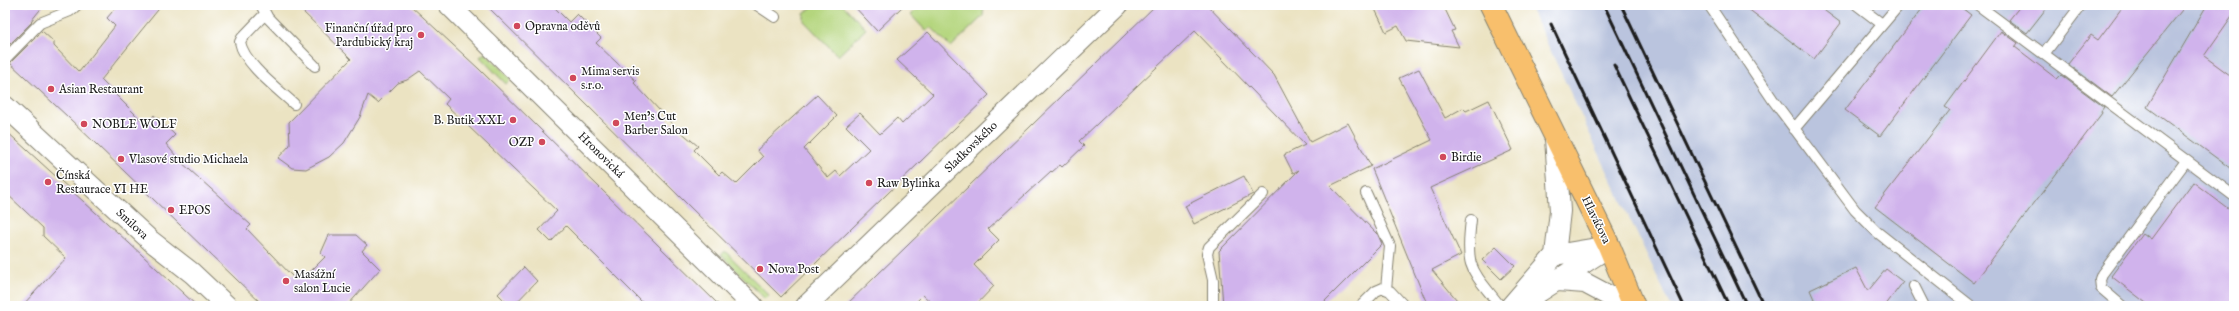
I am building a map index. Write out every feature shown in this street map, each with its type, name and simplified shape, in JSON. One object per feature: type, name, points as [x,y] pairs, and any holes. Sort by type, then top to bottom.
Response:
[{"type":"main road","name":"Hlaváčova","points":[[1491,5],[1609,246],[1634,306]]},
{"type":"street","name":"Hronovická","points":[[449,5],[753,306]]},
{"type":"street","name":"Sladkovského","points":[[806,306],[1118,5]]},
{"type":"street","name":"Smilova","points":[[5,106],[151,241],[183,265],[227,306]]},
{"type":"street","name":"Hlaváčova","points":[[1555,136],[1560,211],[1555,255]]},
{"type":"street","points":[[1511,306],[1555,255],[1609,246]]},
{"type":"street","points":[[1516,306],[1558,281],[1609,246]]},
{"type":"street","points":[[1558,281],[1585,282],[1628,306]]},
{"type":"lane","points":[[5,59],[37,25],[70,12],[77,5]]},
{"type":"lane","points":[[757,5],[775,17]]},
{"type":"lane","points":[[1709,5],[1794,129],[1845,198],[1865,221],[1971,306]]},
{"type":"lane","points":[[1857,5],[1882,24]]},
{"type":"lane","points":[[1794,129],[1899,5]]},
{"type":"lane","points":[[1978,5],[2234,196]]},
{"type":"lane","points":[[2044,54],[2081,5]]},
{"type":"lane","points":[[294,104],[250,61],[241,47],[240,42],[242,38],[263,10],[315,66]]},
{"type":"lane","points":[[2122,306],[2100,288],[2100,279],[2102,274],[2186,161]]},
{"type":"lane","points":[[1366,193],[1390,246],[1386,289]]},
{"type":"lane","points":[[1213,306],[1213,280],[1207,254],[1209,247],[1263,194]]},
{"type":"lane","points":[[1471,220],[1468,252],[1470,266],[1500,306]]},
{"type":"lane","points":[[1914,286],[1924,306]]},
{"type":"lane","points":[[1361,306],[1376,291],[1386,289]]},
{"type":"lane","points":[[1386,289],[1404,306]]},
{"type":"shaded area","points":[[1529,5],[2234,5],[2234,306],[1671,306]]},
{"type":"green space","points":[[814,5],[843,5],[866,29],[838,56],[804,21],[804,14]]},
{"type":"green space","points":[[921,5],[984,5],[983,16],[951,47],[931,27],[926,31],[911,15]]},
{"type":"green space","points":[[485,53],[511,79],[506,84],[480,57]]},
{"type":"green space","points":[[725,251],[769,295],[765,299],[721,255]]},
{"type":"building","points":[[5,5],[44,5],[31,21],[32,22],[10,44],[5,40]]},
{"type":"building","points":[[118,5],[162,5],[101,80],[145,124],[154,115],[175,135],[166,144],[180,161],[251,225],[247,229],[292,276],[309,273],[325,257],[321,253],[329,235],[356,235],[367,245],[362,251],[380,269],[347,306],[264,306],[10,63],[42,31],[54,42],[54,46],[79,72],[115,26],[107,18]]},
{"type":"building","points":[[296,5],[410,5],[479,69],[720,306],[646,306],[566,226],[551,242],[539,230],[557,211],[445,104],[449,99],[420,71],[407,80],[398,83],[378,103],[368,95],[360,117],[344,143],[329,157],[306,169],[292,168],[278,158],[290,145],[289,122],[351,59]]},
{"type":"building","points":[[486,5],[552,5],[569,22],[577,14],[601,38],[596,43],[636,81],[634,83],[674,126],[698,146],[694,150],[719,175],[722,172],[736,184],[763,157],[757,150],[817,95],[837,116],[804,149],[828,178],[836,171],[840,176],[869,149],[846,126],[860,113],[880,134],[897,118],[902,124],[933,94],[897,60],[928,32],[989,95],[781,297]]},
{"type":"building","points":[[853,5],[904,5],[877,31]]},
{"type":"building","points":[[1156,5],[1207,5],[1274,75],[1310,142],[1348,123],[1371,166],[1330,186],[1378,235],[1382,244],[1320,306],[1223,306],[1219,251],[1299,170],[1293,173],[1284,155],[1305,145],[1195,31],[1079,141],[1084,146],[1062,167],[1060,165],[1052,172],[1051,171],[988,229],[999,240],[974,265],[994,286],[975,306],[935,306],[923,295],[912,306],[845,306]]},
{"type":"building","points":[[1373,5],[1443,5],[1455,30],[1451,31],[1459,47],[1406,41],[1398,26],[1386,32]]},
{"type":"building","points":[[1743,5],[1817,5],[1841,23],[1814,59]]},
{"type":"building","points":[[1925,5],[1958,5],[1971,15],[1880,136],[1845,110]]},
{"type":"building","points":[[2021,5],[2049,5],[2027,33],[2009,20]]},
{"type":"building","points":[[2124,5],[2186,5],[2112,97],[2068,64],[2091,35],[2098,40]]},
{"type":"building","points":[[2207,5],[2234,5],[2234,13],[2204,56],[2234,78],[2234,171],[2147,107]]},
{"type":"building","points":[[2001,31],[2018,43],[2015,47],[2057,79],[2061,75],[2104,107],[2101,111],[2102,113],[1974,283],[1875,207],[1950,110],[1945,107]]},
{"type":"building","points":[[1419,69],[1445,118],[1463,108],[1466,111],[1489,100],[1513,150],[1430,188],[1461,255],[1432,270],[1462,306],[1431,306],[1425,299],[1372,169],[1432,140],[1399,78]]},
{"type":"building","points":[[5,130],[197,306],[22,306],[66,258],[43,236],[43,228],[5,192]]},
{"type":"building","points":[[1244,176],[1253,194],[1194,224],[1185,206]]},
{"type":"building","points":[[2193,182],[2234,213],[2234,306],[2150,306],[2111,276],[2143,233],[2151,239]]},
{"type":"building","points":[[1496,247],[1515,266],[1501,279],[1482,260]]},
{"type":"building","points":[[524,267],[537,281],[513,306],[510,306],[498,294]]},
{"type":"building","points":[[1856,268],[1868,291],[1886,269],[1903,282],[1885,306],[1817,306],[1810,290]]},
{"type":"railway","points":[[1604,5],[1747,306]]},
{"type":"railway","points":[[1621,5],[1764,306]]},
{"type":"railway","points":[[1551,24],[1684,306]]},
{"type":"railway","points":[[1614,65],[1729,306]]},
{"type":"place","name":"Opravna oděvů","points":[[517,26]]},
{"type":"place","name":"Finanční úřad pro Pardubický kraj","points":[[421,35]]},
{"type":"place","name":"Mima servis s.r.o.","points":[[573,78]]},
{"type":"place","name":"Asian Restaurant","points":[[51,89]]},
{"type":"place","name":"B. Butik XXL","points":[[513,120]]},
{"type":"place","name":"Men’s Cut Barber Salon","points":[[616,123]]},
{"type":"place","name":"NOBLE WOLF","points":[[84,124]]},
{"type":"place","name":"OZP","points":[[542,142]]},
{"type":"place","name":"Birdie","points":[[1443,157]]},
{"type":"place","name":"Vlasové studio Michaela","points":[[121,159]]},
{"type":"place","name":"Čínská Restaurace YI HE","points":[[48,182]]},
{"type":"place","name":"Raw Bylinka","points":[[869,183]]},
{"type":"place","name":"EPOS","points":[[171,210]]},
{"type":"place","name":"Nova Post","points":[[760,269]]},
{"type":"place","name":"Masážní salon Lucie","points":[[286,281]]}]
